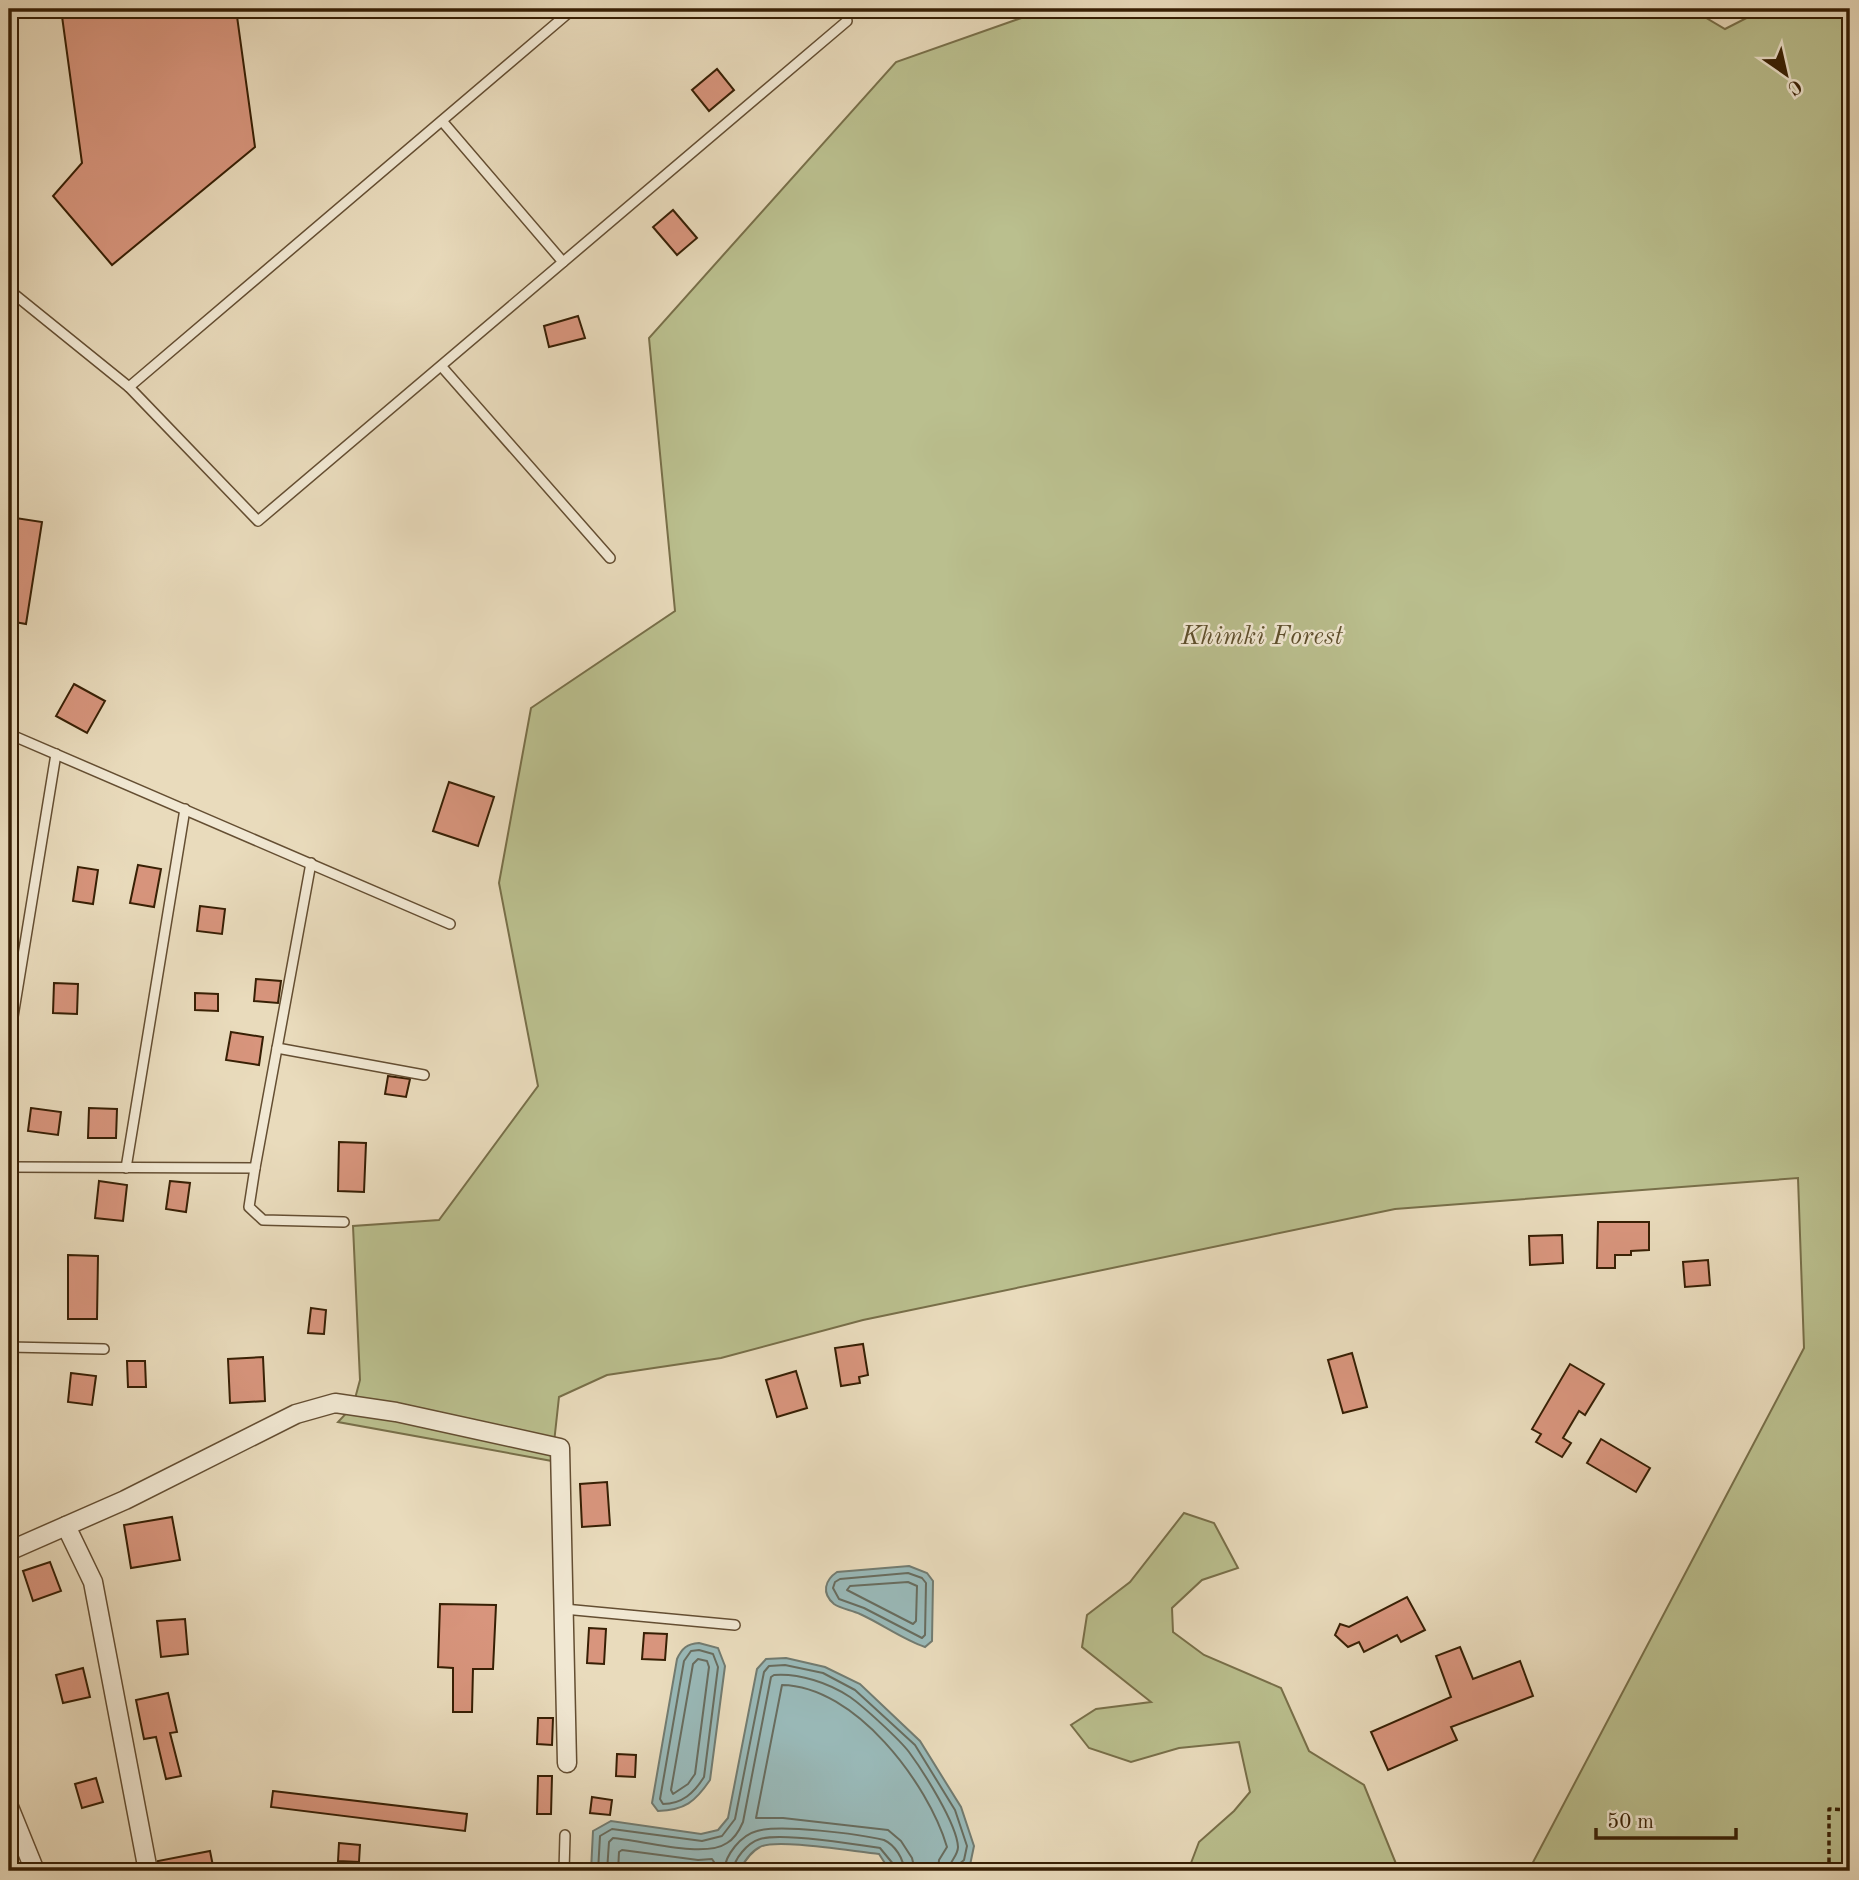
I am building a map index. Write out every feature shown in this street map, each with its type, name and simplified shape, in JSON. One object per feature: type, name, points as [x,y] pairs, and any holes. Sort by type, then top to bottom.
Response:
[{"type":"street","points":[[9,1551],[125,1500],[296,1414],[335,1403],[396,1412],[560,1448],[567,1763]]},
{"type":"street","points":[[66,1526],[93,1582],[148,1871]]},
{"type":"street","points":[[9,1807],[35,1871]]},
{"type":"lane","points":[[129,387],[573,9]]},
{"type":"lane","points":[[9,290],[129,387],[258,522],[847,21]]},
{"type":"lane","points":[[442,121],[563,262]]},
{"type":"lane","points":[[442,367],[610,558]]},
{"type":"lane","points":[[9,734],[450,924]]},
{"type":"lane","points":[[9,1041],[56,754]]},
{"type":"lane","points":[[125,1168],[185,809]]},
{"type":"lane","points":[[311,863],[249,1207],[263,1220],[344,1222]]},
{"type":"lane","points":[[277,1048],[424,1075]]},
{"type":"lane","points":[[9,1167],[254,1168]]},
{"type":"lane","points":[[9,1348],[104,1349]]},
{"type":"lane","points":[[564,1609],[735,1625]]},
{"type":"lane","points":[[564,1871],[565,1835]]},
{"type":"path","points":[[1829,1871],[1829,1809],[1850,1810]]},
{"type":"green space","name":"Khimki Forest","points":[[1047,9],[1691,9],[1725,29],[1764,9],[1850,9],[1850,1871],[1524,1871],[1530,1868],[1804,1348],[1798,1178],[1395,1209],[863,1320],[721,1358],[607,1375],[559,1397],[552,1461],[338,1422],[353,1406],[360,1380],[353,1226],[439,1220],[538,1086],[499,883],[531,708],[675,611],[649,338],[896,62]]},
{"type":"green space","points":[[1184,1513],[1214,1523],[1238,1568],[1202,1580],[1172,1608],[1173,1632],[1204,1655],[1281,1688],[1309,1751],[1364,1785],[1399,1871],[1188,1871],[1199,1842],[1234,1811],[1250,1792],[1239,1742],[1179,1748],[1131,1762],[1089,1748],[1071,1725],[1096,1709],[1151,1702],[1082,1647],[1087,1615],[1130,1582]]},
{"type":"water","points":[[909,1566],[927,1573],[933,1581],[932,1641],[925,1647],[860,1614],[837,1606],[827,1595],[827,1583],[837,1572]]},
{"type":"water","points":[[699,1643],[718,1648],[725,1666],[710,1780],[699,1794],[682,1807],[658,1811],[652,1803],[677,1659],[685,1647]]},
{"type":"water","points":[[786,1658],[825,1667],[860,1684],[920,1741],[961,1807],[974,1846],[970,1865],[959,1871],[890,1871],[879,1854],[782,1844],[756,1849],[739,1871],[591,1871],[593,1831],[611,1821],[701,1834],[718,1830],[728,1818],[757,1669],[766,1659]]},
{"type":"building","points":[[61,9],[236,9],[255,147],[112,265],[53,196],[82,163]]},
{"type":"building","points":[[717,69],[734,90],[709,111],[692,90]]},
{"type":"building","points":[[673,210],[697,238],[677,255],[653,227]]},
{"type":"building","points":[[578,316],[585,338],[549,347],[544,326]]},
{"type":"building","points":[[9,517],[42,522],[26,624],[9,621]]},
{"type":"building","points":[[74,684],[105,701],[87,733],[56,716]]},
{"type":"building","points":[[449,782],[494,797],[478,846],[433,831]]},
{"type":"building","points":[[138,865],[161,869],[154,907],[130,903]]},
{"type":"building","points":[[78,867],[98,870],[93,904],[73,901]]},
{"type":"building","points":[[200,906],[225,909],[222,934],[197,931]]},
{"type":"building","points":[[256,979],[281,981],[278,1003],[254,1001]]},
{"type":"building","points":[[54,983],[78,984],[77,1014],[53,1013]]},
{"type":"building","points":[[195,993],[218,994],[218,1011],[195,1010]]},
{"type":"building","points":[[231,1032],[263,1037],[259,1065],[226,1060]]},
{"type":"building","points":[[388,1076],[410,1079],[406,1097],[385,1094]]},
{"type":"building","points":[[31,1108],[61,1112],[58,1135],[28,1131]]},
{"type":"building","points":[[89,1108],[117,1109],[116,1138],[88,1138]]},
{"type":"building","points":[[339,1142],[366,1143],[364,1192],[338,1191]]},
{"type":"building","points":[[99,1181],[127,1185],[123,1221],[95,1218]]},
{"type":"building","points":[[170,1181],[190,1183],[186,1212],[166,1209]]},
{"type":"building","points":[[1598,1222],[1649,1222],[1649,1250],[1631,1251],[1631,1255],[1615,1255],[1615,1268],[1597,1268]]},
{"type":"building","points":[[1562,1235],[1563,1263],[1530,1265],[1529,1236]]},
{"type":"building","points":[[68,1255],[98,1256],[97,1319],[68,1319]]},
{"type":"building","points":[[1708,1260],[1710,1285],[1685,1287],[1683,1262]]},
{"type":"building","points":[[311,1308],[326,1310],[324,1334],[308,1333]]},
{"type":"building","points":[[863,1344],[868,1375],[859,1377],[860,1383],[841,1386],[835,1348]]},
{"type":"building","points":[[1352,1353],[1367,1407],[1343,1413],[1328,1360]]},
{"type":"building","points":[[263,1357],[265,1401],[230,1403],[228,1359]]},
{"type":"building","points":[[127,1361],[145,1361],[146,1387],[128,1387]]},
{"type":"building","points":[[1570,1364],[1604,1384],[1585,1415],[1579,1411],[1563,1438],[1571,1443],[1562,1457],[1536,1442],[1541,1434],[1532,1429]]},
{"type":"building","points":[[796,1371],[807,1408],[777,1417],[766,1380]]},
{"type":"building","points":[[71,1373],[96,1376],[92,1405],[68,1402]]},
{"type":"building","points":[[1601,1439],[1650,1468],[1636,1492],[1587,1463]]},
{"type":"building","points":[[607,1482],[610,1525],[582,1527],[580,1484]]},
{"type":"building","points":[[172,1517],[180,1560],[131,1568],[124,1525]]},
{"type":"building","points":[[50,1562],[61,1591],[33,1601],[23,1571]]},
{"type":"building","points":[[1407,1597],[1425,1630],[1401,1642],[1397,1635],[1364,1652],[1359,1642],[1348,1647],[1335,1635],[1340,1624],[1349,1627]]},
{"type":"building","points":[[440,1604],[496,1605],[493,1669],[473,1669],[472,1712],[453,1712],[453,1668],[438,1667]]},
{"type":"building","points":[[185,1619],[188,1654],[161,1657],[157,1621]]},
{"type":"building","points":[[589,1628],[606,1629],[604,1664],[587,1663]]},
{"type":"building","points":[[644,1633],[667,1634],[665,1660],[642,1659]]},
{"type":"building","points":[[1460,1647],[1473,1679],[1520,1661],[1533,1696],[1451,1727],[1457,1740],[1388,1770],[1371,1732],[1451,1697],[1436,1656]]},
{"type":"building","points":[[83,1668],[90,1697],[63,1703],[56,1675]]},
{"type":"building","points":[[168,1693],[177,1732],[170,1733],[181,1776],[166,1779],[156,1737],[144,1739],[136,1700]]},
{"type":"building","points":[[538,1718],[553,1718],[552,1745],[537,1744]]},
{"type":"building","points":[[617,1754],[636,1755],[635,1777],[616,1776]]},
{"type":"building","points":[[538,1776],[552,1776],[551,1814],[537,1814]]},
{"type":"building","points":[[96,1778],[103,1802],[82,1808],[75,1784]]},
{"type":"building","points":[[273,1791],[467,1814],[465,1831],[271,1807]]},
{"type":"building","points":[[592,1797],[612,1800],[610,1815],[590,1813]]},
{"type":"building","points":[[339,1843],[360,1845],[359,1862],[338,1861]]},
{"type":"building","points":[[210,1851],[214,1871],[159,1871],[158,1861]]}]
